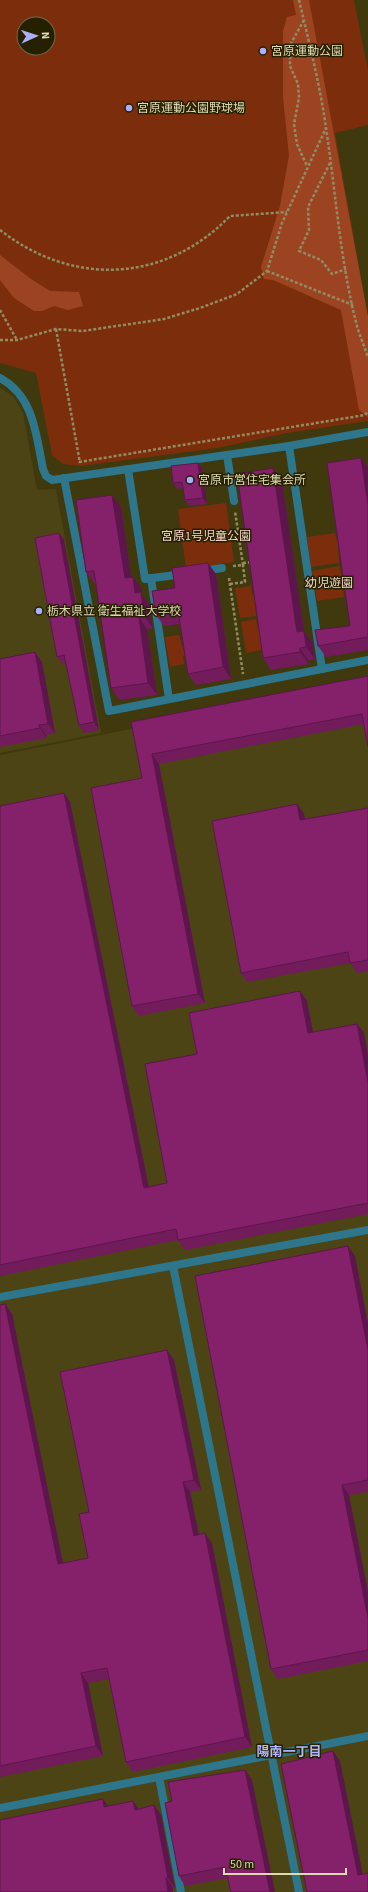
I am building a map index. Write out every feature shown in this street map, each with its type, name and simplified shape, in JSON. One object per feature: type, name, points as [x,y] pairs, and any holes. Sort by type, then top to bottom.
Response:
[{"type":"street","points":[[0,378],[18,392],[30,409],[46,476],[52,480],[289,446],[368,432]]},
{"type":"street","points":[[289,446],[322,669]]},
{"type":"street","points":[[227,455],[234,501]]},
{"type":"street","points":[[128,469],[145,579],[225,568]]},
{"type":"street","points":[[64,478],[109,711],[368,660]]},
{"type":"street","points":[[151,578],[168,699]]},
{"type":"street","points":[[243,674],[245,684]]},
{"type":"street","points":[[0,1297],[368,1230]]},
{"type":"street","points":[[173,1266],[299,1892]]},
{"type":"street","points":[[0,1808],[368,1736]]},
{"type":"street","points":[[159,1777],[182,1892]]},
{"type":"path","points":[[299,0],[319,85],[331,163],[335,206],[346,269],[357,326],[368,358]]},
{"type":"path","points":[[304,20],[290,45],[290,66],[298,84],[299,98],[294,124],[297,144],[307,167]]},
{"type":"path","points":[[0,340],[17,340],[56,330],[83,331],[164,319],[200,308],[237,294],[267,271],[287,212],[326,128]]},
{"type":"path","points":[[331,163],[308,207],[310,230],[299,252],[321,260],[332,274],[346,269]]},
{"type":"path","points":[[0,230],[39,256],[62,264],[88,269],[114,270],[140,267],[164,260],[186,250],[214,230],[230,216],[287,212]]},
{"type":"path","points":[[267,271],[353,305]]},
{"type":"path","points":[[0,310],[17,340]]},
{"type":"path","points":[[56,330],[82,476]]},
{"type":"path","points":[[79,462],[365,415],[368,411]]},
{"type":"path","points":[[230,584],[245,582],[234,501]]},
{"type":"path","points":[[243,674],[230,584],[225,568],[258,560]]},
{"type":"shaded area","points":[[293,0],[309,0],[368,317],[368,417],[359,410],[341,310],[273,280],[264,279],[261,267],[280,206],[289,156],[283,97],[283,31],[287,17],[296,15]]},
{"type":"shaded area","points":[[0,255],[31,279],[50,291],[79,292],[83,306],[68,310],[54,306],[42,311],[34,311],[14,298],[0,280]]},
{"type":"shaded area","name":"栃木県立 衛生福祉大学校","points":[[0,388],[13,396],[23,413],[37,490],[56,489],[101,733],[0,753]]},
{"type":"shaded area","points":[[368,682],[368,1892],[0,1892],[0,755]]},
{"type":"green space","name":"宮原運動公園","points":[[0,0],[354,0],[368,71],[368,125],[335,133],[368,317],[368,421],[287,433],[217,448],[81,466],[63,464],[52,455],[36,373],[0,363]]},
{"type":"green space","name":"宮原1号児童公園","points":[[226,503],[234,562],[186,569],[178,509]]},
{"type":"green space","name":"幼児遊園","points":[[335,533],[338,544],[339,563],[311,567],[307,537]]},
{"type":"green space","name":"幼児遊園","points":[[339,566],[344,585],[344,597],[317,601],[312,571]]},
{"type":"green space","points":[[251,586],[252,594],[255,597],[256,616],[240,618],[235,588]]},
{"type":"green space","points":[[256,619],[258,629],[260,631],[261,650],[246,653],[241,622]]},
{"type":"green space","points":[[179,635],[185,655],[183,657],[184,664],[170,667],[165,637]]},
{"type":"building","points":[[361,458],[368,504],[368,637],[318,646],[315,630],[350,626],[327,463]]},
{"type":"building","name":"宮原市営住宅集会所","points":[[198,463],[203,498],[185,500],[182,482],[173,483],[171,466]]},
{"type":"building","points":[[273,468],[297,632],[304,631],[306,647],[300,648],[300,652],[263,658],[237,474]]},
{"type":"building","points":[[112,495],[125,578],[133,577],[135,593],[141,592],[144,616],[139,617],[148,683],[111,688],[94,571],[86,572],[76,500]]},
{"type":"building","points":[[59,533],[94,722],[79,725],[64,655],[57,657],[35,538]]},
{"type":"building","points":[[208,563],[223,667],[188,674],[178,611],[156,615],[152,591],[175,588],[172,568]]},
{"type":"building","points":[[35,652],[48,724],[39,725],[40,728],[0,736],[0,659]]},
{"type":"building","points":[[368,676],[368,747],[362,714],[152,754],[198,994],[132,1006],[91,788],[142,778],[131,722]]},
{"type":"building","points":[[64,793],[144,1188],[167,1183],[145,1064],[197,1054],[189,1013],[300,991],[308,1033],[357,1024],[368,1082],[368,1203],[178,1240],[176,1229],[0,1265],[0,806]]},
{"type":"building","points":[[297,804],[300,820],[368,808],[368,960],[350,963],[348,952],[241,973],[212,821]]},
{"type":"building","points":[[348,1246],[368,1350],[368,1480],[342,1485],[368,1618],[368,1650],[271,1669],[195,1276]]},
{"type":"building","points":[[5,1304],[58,1564],[88,1558],[79,1514],[89,1512],[60,1372],[167,1350],[194,1480],[183,1482],[194,1536],[205,1533],[245,1737],[126,1762],[107,1668],[81,1673],[96,1746],[0,1766],[0,1305]]},
{"type":"building","points":[[333,1751],[358,1875],[368,1873],[368,1892],[307,1892],[281,1764]]},
{"type":"building","points":[[245,1770],[270,1892],[231,1892],[225,1867],[179,1876],[165,1803],[172,1801],[168,1782]]},
{"type":"building","points":[[103,1799],[104,1807],[133,1801],[135,1810],[154,1805],[168,1878],[166,1878],[168,1892],[0,1892],[0,1820]]},
{"type":"place","name":"宮原運動公園","points":[[263,51]]},
{"type":"place","name":"宮原運動公園野球場","points":[[129,108]]},
{"type":"place","name":"宮原市営住宅集会所","points":[[190,480]]},
{"type":"place","name":"栃木県立 衛生福祉大学校","points":[[39,611]]},
{"type":"district","name":"陽南一丁目","points":[[289,1751]]}]
